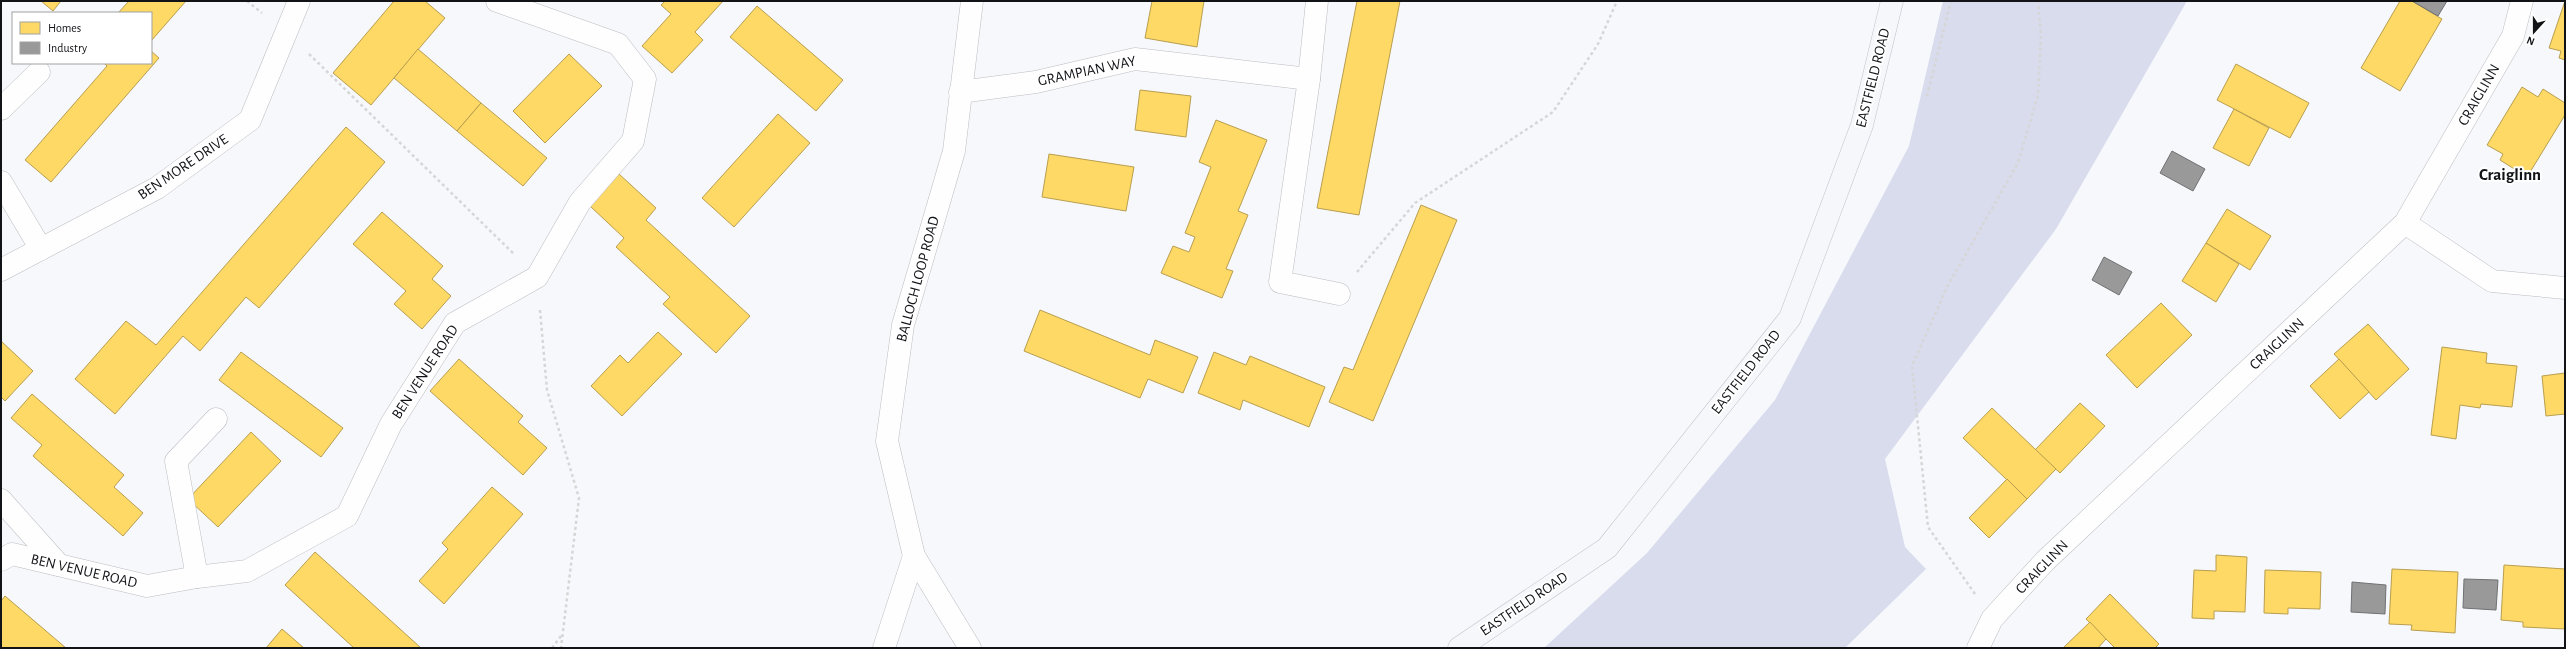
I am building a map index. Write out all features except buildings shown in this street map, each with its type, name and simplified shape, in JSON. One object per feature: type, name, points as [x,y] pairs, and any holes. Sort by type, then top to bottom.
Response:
[{"type":"main road","name":"EASTFIELD ROAD","points":[[1458,648],[1607,548],[1790,318],[1862,125],[1892,1]]},
{"type":"street","name":"BEN MORE DRIVE","points":[[1,270],[157,188],[250,120],[299,1]]},
{"type":"street","points":[[497,1],[618,44],[646,79],[633,141],[580,202],[537,277]]},
{"type":"street","name":"BALLOCH LOOP ROAD","points":[[970,648],[914,556],[887,441],[903,325],[954,151],[972,1]]},
{"type":"street","points":[[1317,1],[1309,79],[1280,282],[1339,294]]},
{"type":"street","name":"CRAIGLINN","points":[[1978,648],[1992,619],[2045,561],[2405,223],[2513,36],[2522,1]]},
{"type":"street","name":"GRAMPIAN WAY","points":[[960,92],[1036,82],[1135,59],[1309,79]]},
{"type":"street","points":[[1,109],[39,72]]},
{"type":"street","points":[[1,182],[41,249]]},
{"type":"street","points":[[2405,223],[2492,281],[2565,288]]},
{"type":"street","name":"BEN VENUE ROAD","points":[[1,560],[12,554],[147,586],[197,577],[247,571],[347,516],[391,424],[455,323],[537,277]]},
{"type":"street","points":[[197,577],[176,462],[216,419]]},
{"type":"street","points":[[1,500],[58,565]]},
{"type":"street","points":[[884,648],[914,556]]},
{"type":"path","points":[[247,1],[286,32],[537,277],[547,390],[579,498],[561,648]]},
{"type":"path","points":[[1339,294],[1415,203],[1553,112],[1598,44],[1617,1]]},
{"type":"path","points":[[1927,96],[1951,1]]},
{"type":"path","points":[[1992,619],[1928,527],[1912,366],[1947,286],[2018,163],[2038,95],[2041,35],[2038,1]]},
{"type":"path","points":[[552,648],[562,635]]},
{"type":"shaded area","points":[[1943,1],[2187,1],[2056,229],[1885,459],[1905,547],[1926,569],[1845,648],[1544,648],[1647,553],[1775,400],[1909,146]]},
{"type":"district","name":"Craiglinn","points":[[2510,174]]}]
